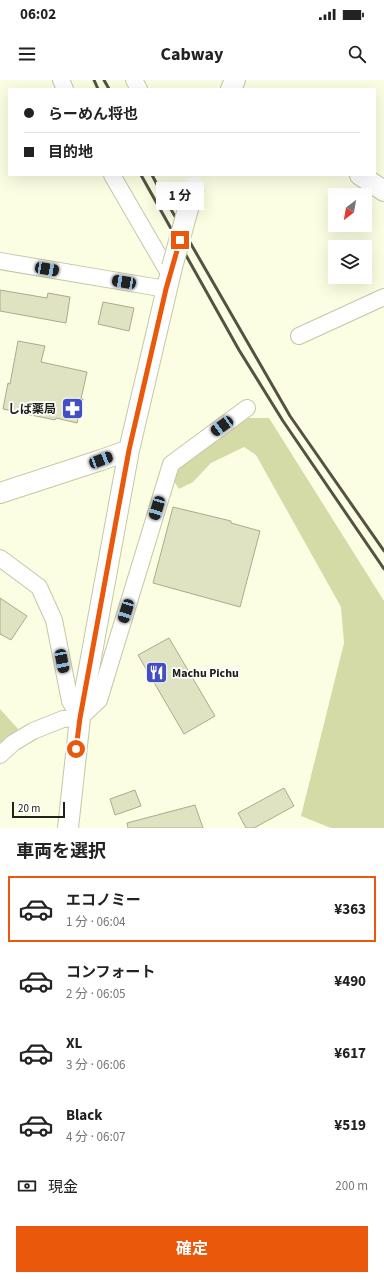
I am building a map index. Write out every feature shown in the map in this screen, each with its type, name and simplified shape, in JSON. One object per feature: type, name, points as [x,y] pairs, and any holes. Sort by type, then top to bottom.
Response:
[{"type":"street","points":[[113,176],[169,277]]},
{"type":"street","points":[[362,176],[384,191]]},
{"type":"street","points":[[68,828],[80,718],[129,450],[169,277],[194,179]]},
{"type":"street","points":[[0,261],[169,277]]},
{"type":"street","points":[[299,336],[384,297]]},
{"type":"street","points":[[0,755],[13,743],[33,731],[63,719],[80,718],[99,700],[171,464],[247,408]]},
{"type":"street","points":[[0,493],[129,450]]},
{"type":"street","points":[[0,558],[39,586],[54,620],[70,701],[80,718]]},
{"type":"green space","points":[[245,418],[269,418],[384,601],[384,828],[331,828],[301,816],[344,643],[341,607],[256,455],[244,447],[211,463],[193,482],[179,489],[172,478],[182,464]]},
{"type":"green space","points":[[0,709],[19,730],[0,747]]},
{"type":"building","points":[[0,290],[47,298],[48,293],[70,297],[66,323],[0,311]]},
{"type":"building","points":[[103,302],[134,308],[129,331],[98,324]]},
{"type":"building","points":[[18,341],[45,346],[41,362],[87,372],[81,399],[83,399],[77,423],[3,409],[8,383],[10,384]]},
{"type":"building","points":[[173,507],[231,521],[231,523],[260,531],[240,607],[153,583]]},
{"type":"building","points":[[0,598],[27,616],[11,640],[0,634]]},
{"type":"building","points":[[169,638],[215,716],[184,734],[138,655]]},
{"type":"building","points":[[284,788],[294,806],[254,828],[246,828],[238,813]]},
{"type":"building","points":[[135,790],[141,806],[115,815],[110,799]]},
{"type":"building","points":[[195,805],[203,828],[128,828],[127,823]]},
{"type":"railway","points":[[94,80],[98,88]]},
{"type":"railway","points":[[104,80],[108,88]]},
{"type":"railway","points":[[142,176],[239,350],[283,421],[384,569]]},
{"type":"railway","points":[[153,176],[290,416],[384,551]]},
{"type":"place","name":"しば薬局","points":[[72,409]]},
{"type":"place","name":"Machu Pichu","points":[[157,673]]},
{"type":"route","points":[[76,749],[80,718],[129,450],[166,289],[180,240]]}]
